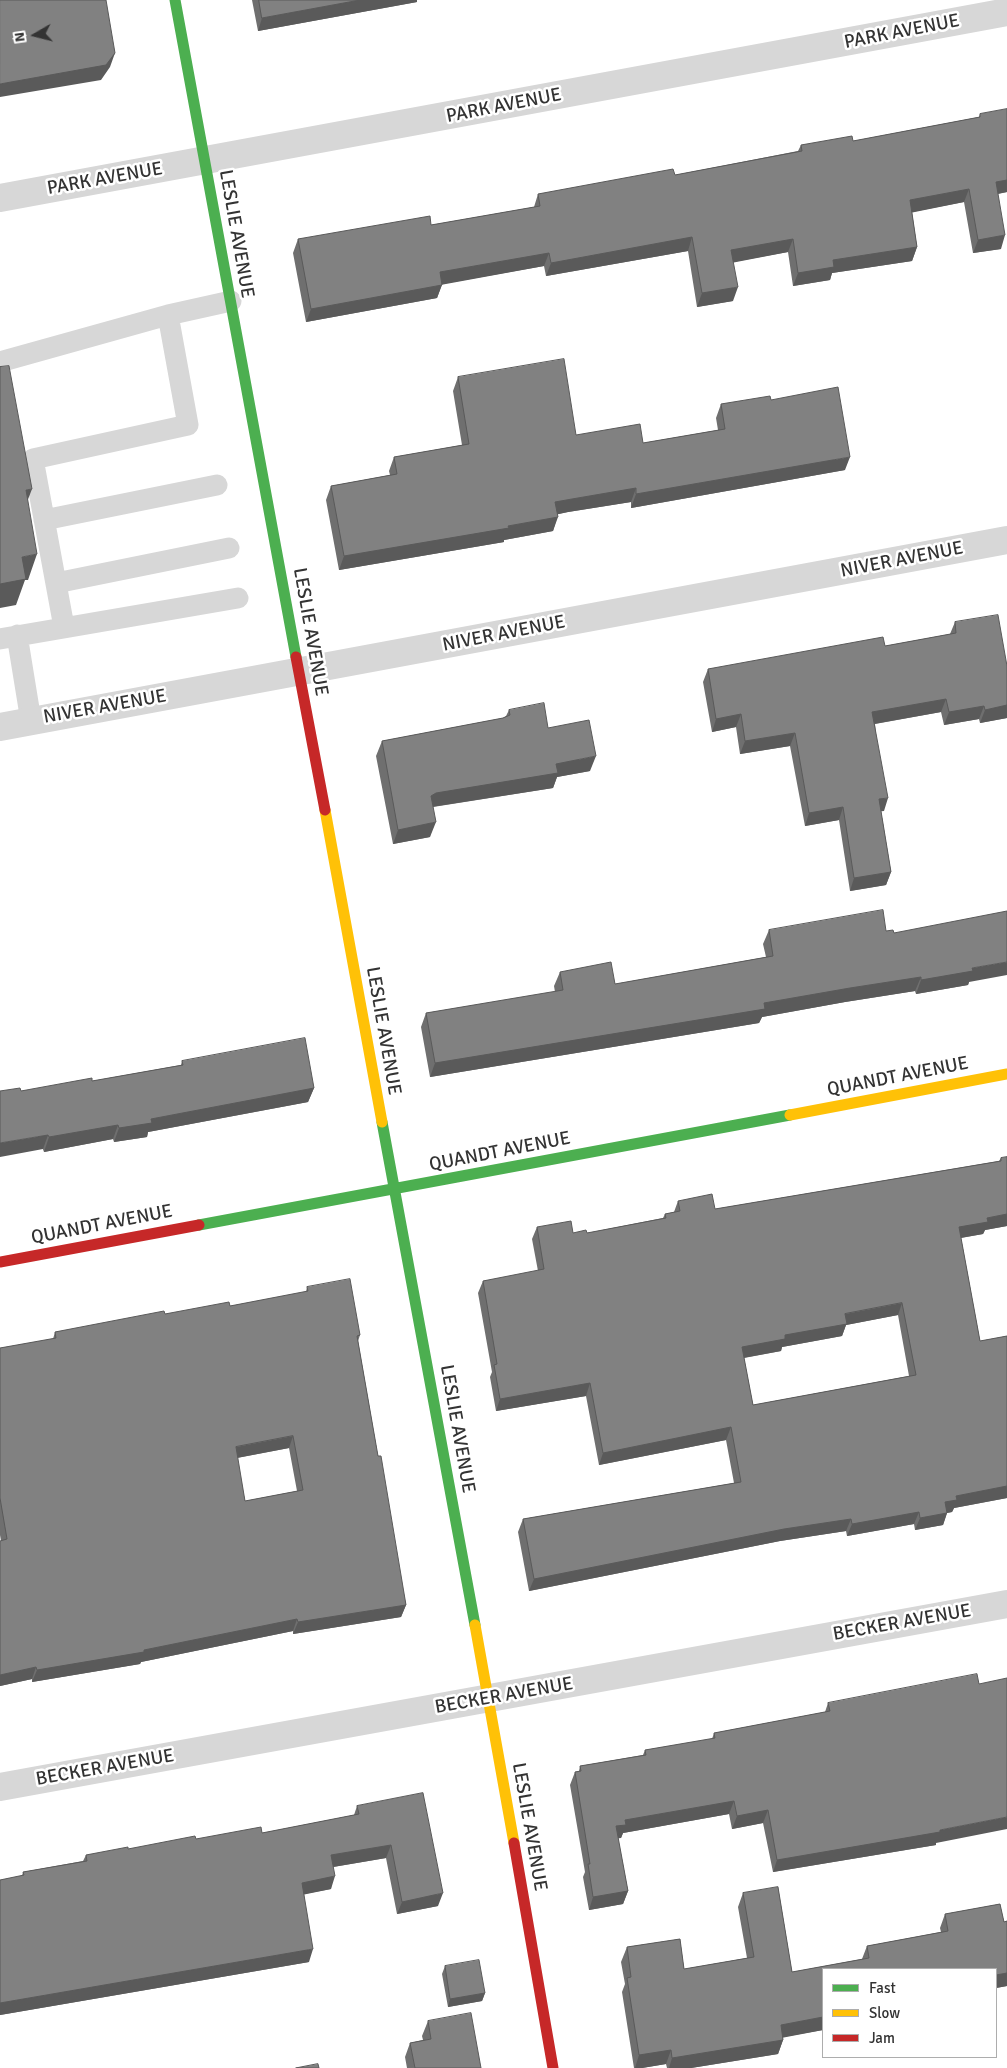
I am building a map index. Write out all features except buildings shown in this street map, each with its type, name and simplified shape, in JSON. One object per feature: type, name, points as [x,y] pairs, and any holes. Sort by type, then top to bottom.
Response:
[{"type":"street","name":"LESLIE AVENUE","points":[[175,0],[395,1190],[553,2068]]},
{"type":"street","name":"PARK AVENUE","points":[[0,198],[1007,12]]},
{"type":"street","name":"NIVER AVENUE","points":[[0,727],[1007,540]]},
{"type":"street","name":"QUANDT AVENUE","points":[[0,1262],[395,1190],[1007,1074]]},
{"type":"street","name":"BECKER AVENUE","points":[[0,1787],[441,1706],[488,1700],[1007,1604]]},
{"type":"lane","points":[[0,362],[168,314],[231,301]]},
{"type":"lane","points":[[64,627],[33,459],[188,425],[168,314]]},
{"type":"lane","points":[[44,520],[217,484]]},
{"type":"lane","points":[[56,583],[229,548]]},
{"type":"lane","points":[[31,721],[9,637],[238,598]]},
{"type":"traffic: fast","points":[[175,0],[296,657]]},
{"type":"traffic: fast","points":[[199,1225],[790,1115]]},
{"type":"traffic: fast","points":[[382,1122],[475,1625]]},
{"type":"traffic: slow","points":[[325,810],[382,1122]]},
{"type":"traffic: slow","points":[[790,1115],[1007,1074]]},
{"type":"traffic: slow","points":[[475,1625],[514,1843]]},
{"type":"traffic: jam","points":[[296,657],[325,810]]},
{"type":"traffic: jam","points":[[0,1262],[199,1225]]},
{"type":"traffic: jam","points":[[514,1843],[553,2068]]}]
